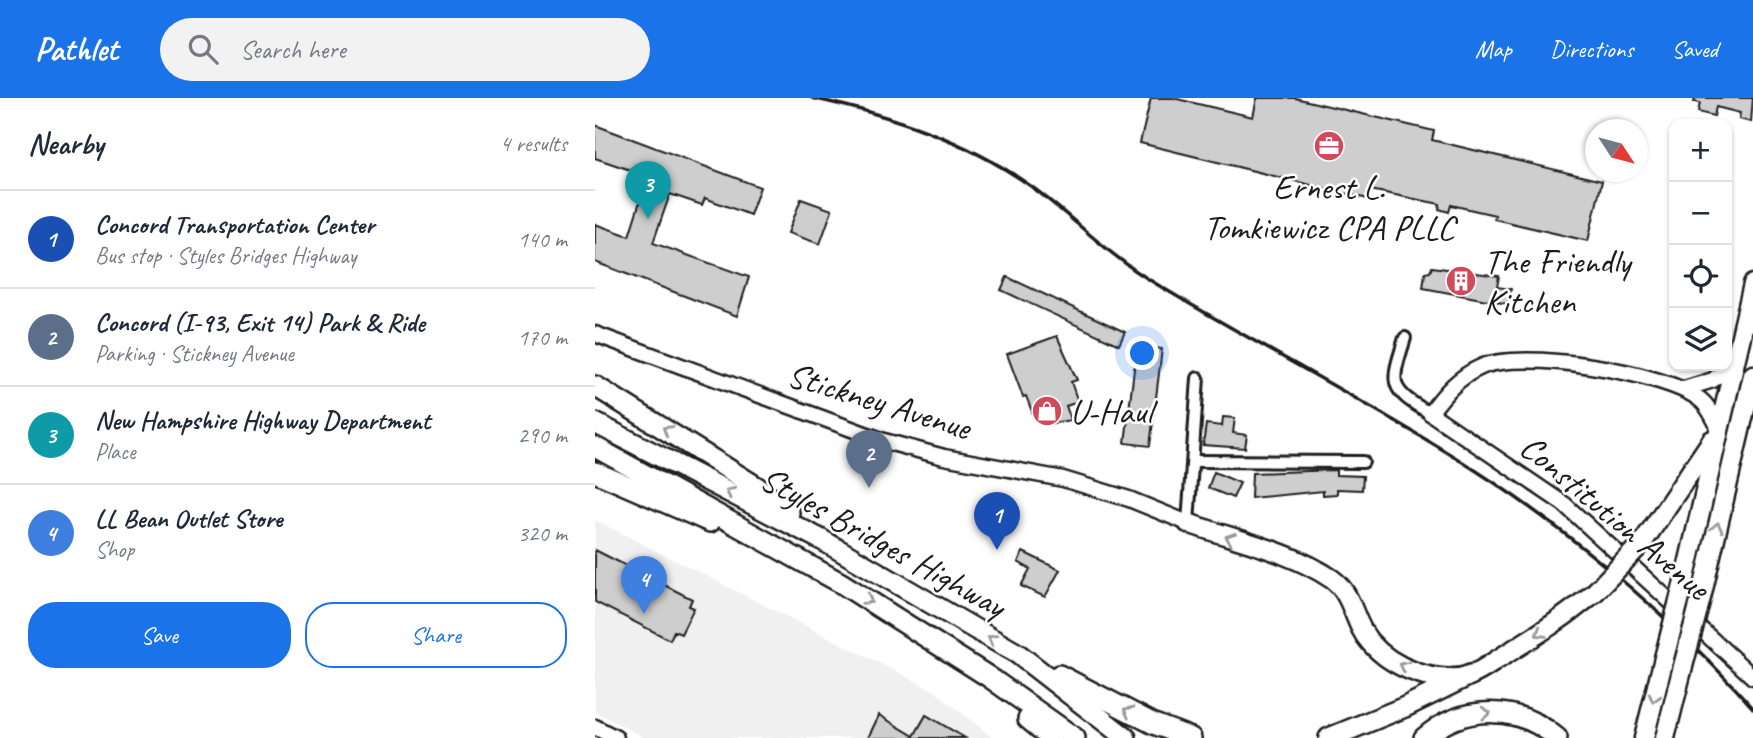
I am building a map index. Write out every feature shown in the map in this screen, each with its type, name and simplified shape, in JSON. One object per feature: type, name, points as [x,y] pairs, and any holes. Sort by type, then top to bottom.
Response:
[{"type":"highway","points":[[595,386],[757,487],[823,540]]},
{"type":"highway","name":"Styles Bridges Highway","points":[[595,423],[823,540],[1018,654],[1126,738]]},
{"type":"highway","name":"Styles Bridges Highway","points":[[595,447],[841,583],[989,677],[1075,738]]},
{"type":"highway","points":[[595,472],[841,583]]},
{"type":"highway","points":[[1018,654],[1154,724],[1191,738]]},
{"type":"highway","points":[[1329,738],[1405,707],[1470,675]]},
{"type":"highway","points":[[989,677],[1029,720],[1051,738]]},
{"type":"highway","points":[[1424,738],[1461,716],[1488,712],[1526,719],[1557,738]]},
{"type":"main road","points":[[1644,738],[1685,578],[1753,284]]},
{"type":"main road","points":[[1665,738],[1753,375]]},
{"type":"main road","points":[[1188,523],[1309,566],[1333,580],[1343,589],[1367,640],[1381,653],[1412,672],[1436,677],[1470,675],[1543,632],[1595,593],[1643,542],[1719,428]]},
{"type":"street","name":"Stickney Avenue","points":[[595,334],[884,441],[944,457],[1063,479],[1129,499],[1188,523]]},
{"type":"street","points":[[1405,338],[1397,363],[1396,387],[1400,394],[1430,413],[1446,392],[1467,374],[1482,367],[1513,360],[1564,361],[1685,389],[1702,400],[1719,428]]},
{"type":"street","points":[[1685,389],[1713,380],[1735,360]]},
{"type":"street","points":[[1188,523],[1198,378]]},
{"type":"street","name":"Constitution Avenue","points":[[1430,413],[1564,504],[1753,677]]},
{"type":"street","points":[[1738,438],[1753,423]]},
{"type":"street","points":[[1193,461],[1363,462]]},
{"type":"street","points":[[595,727],[616,738]]},
{"type":"shaded area","points":[[595,520],[933,690],[993,738],[645,738],[595,712]]},
{"type":"building","points":[[1151,98],[1173,98],[1253,117],[1257,98],[1295,98],[1434,131],[1432,140],[1585,177],[1585,182],[1602,182],[1588,241],[1494,219],[1495,215],[1451,205],[1449,212],[1439,209],[1440,204],[1370,190],[1368,199],[1140,143]]},
{"type":"building","points":[[1695,98],[1753,98],[1751,122],[1739,119],[1740,113],[1716,107],[1714,116],[1698,112],[1700,103],[1694,102]]},
{"type":"building","points":[[595,125],[760,187],[750,215],[705,198],[702,205],[670,194],[653,243],[749,277],[737,316],[595,262],[595,224],[629,236],[648,176],[595,158]]},
{"type":"building","points":[[801,199],[832,210],[820,244],[788,233]]},
{"type":"building","name":"The Friendly Kitchen","points":[[1432,267],[1499,276],[1497,287],[1511,289],[1508,304],[1423,288],[1425,273],[1430,272]]},
{"type":"building","points":[[1007,277],[1125,332],[1119,345],[1001,290]]},
{"type":"building","points":[[1057,336],[1077,380],[1071,382],[1078,402],[1066,406],[1071,420],[1047,424],[1043,413],[1034,417],[1026,396],[1023,397],[1007,354]]},
{"type":"building","points":[[1137,345],[1162,349],[1150,446],[1125,443]]},
{"type":"building","points":[[1223,417],[1235,418],[1233,433],[1247,435],[1245,448],[1203,445],[1206,424],[1222,426]]},
{"type":"building","points":[[1336,470],[1336,475],[1363,476],[1362,490],[1337,489],[1337,494],[1323,495],[1323,491],[1251,498],[1252,473]]},
{"type":"building","points":[[1214,472],[1240,483],[1233,498],[1208,488]]},
{"type":"building","points":[[595,550],[692,599],[689,606],[694,608],[681,634],[674,631],[670,640],[595,602]]},
{"type":"building","points":[[1023,552],[1060,570],[1045,597],[1021,586],[1030,569],[1018,562]]},
{"type":"building","points":[[879,715],[914,736],[926,715],[965,738],[868,738]]},
{"type":"railway","points":[[812,98],[870,112],[927,131],[1007,170],[1137,272],[1453,456],[1533,510],[1612,572],[1686,638],[1753,708]]},
{"type":"place","name":"Ernest L. Tomkiewicz CPA PLLC","points":[[1329,146]]},
{"type":"place","name":"New Hampshire Highway Department","points":[[648,219]]},
{"type":"place","name":"The Friendly Kitchen","points":[[1461,281]]},
{"type":"place","name":"U-Haul","points":[[1047,411]]},
{"type":"place","name":"Concord (I-93, Exit 14) Park & Ride","points":[[869,488]]},
{"type":"place","name":"Concord Transportation Center","points":[[997,550]]},
{"type":"place","name":"LL Bean Outlet Store","points":[[644,614]]}]
